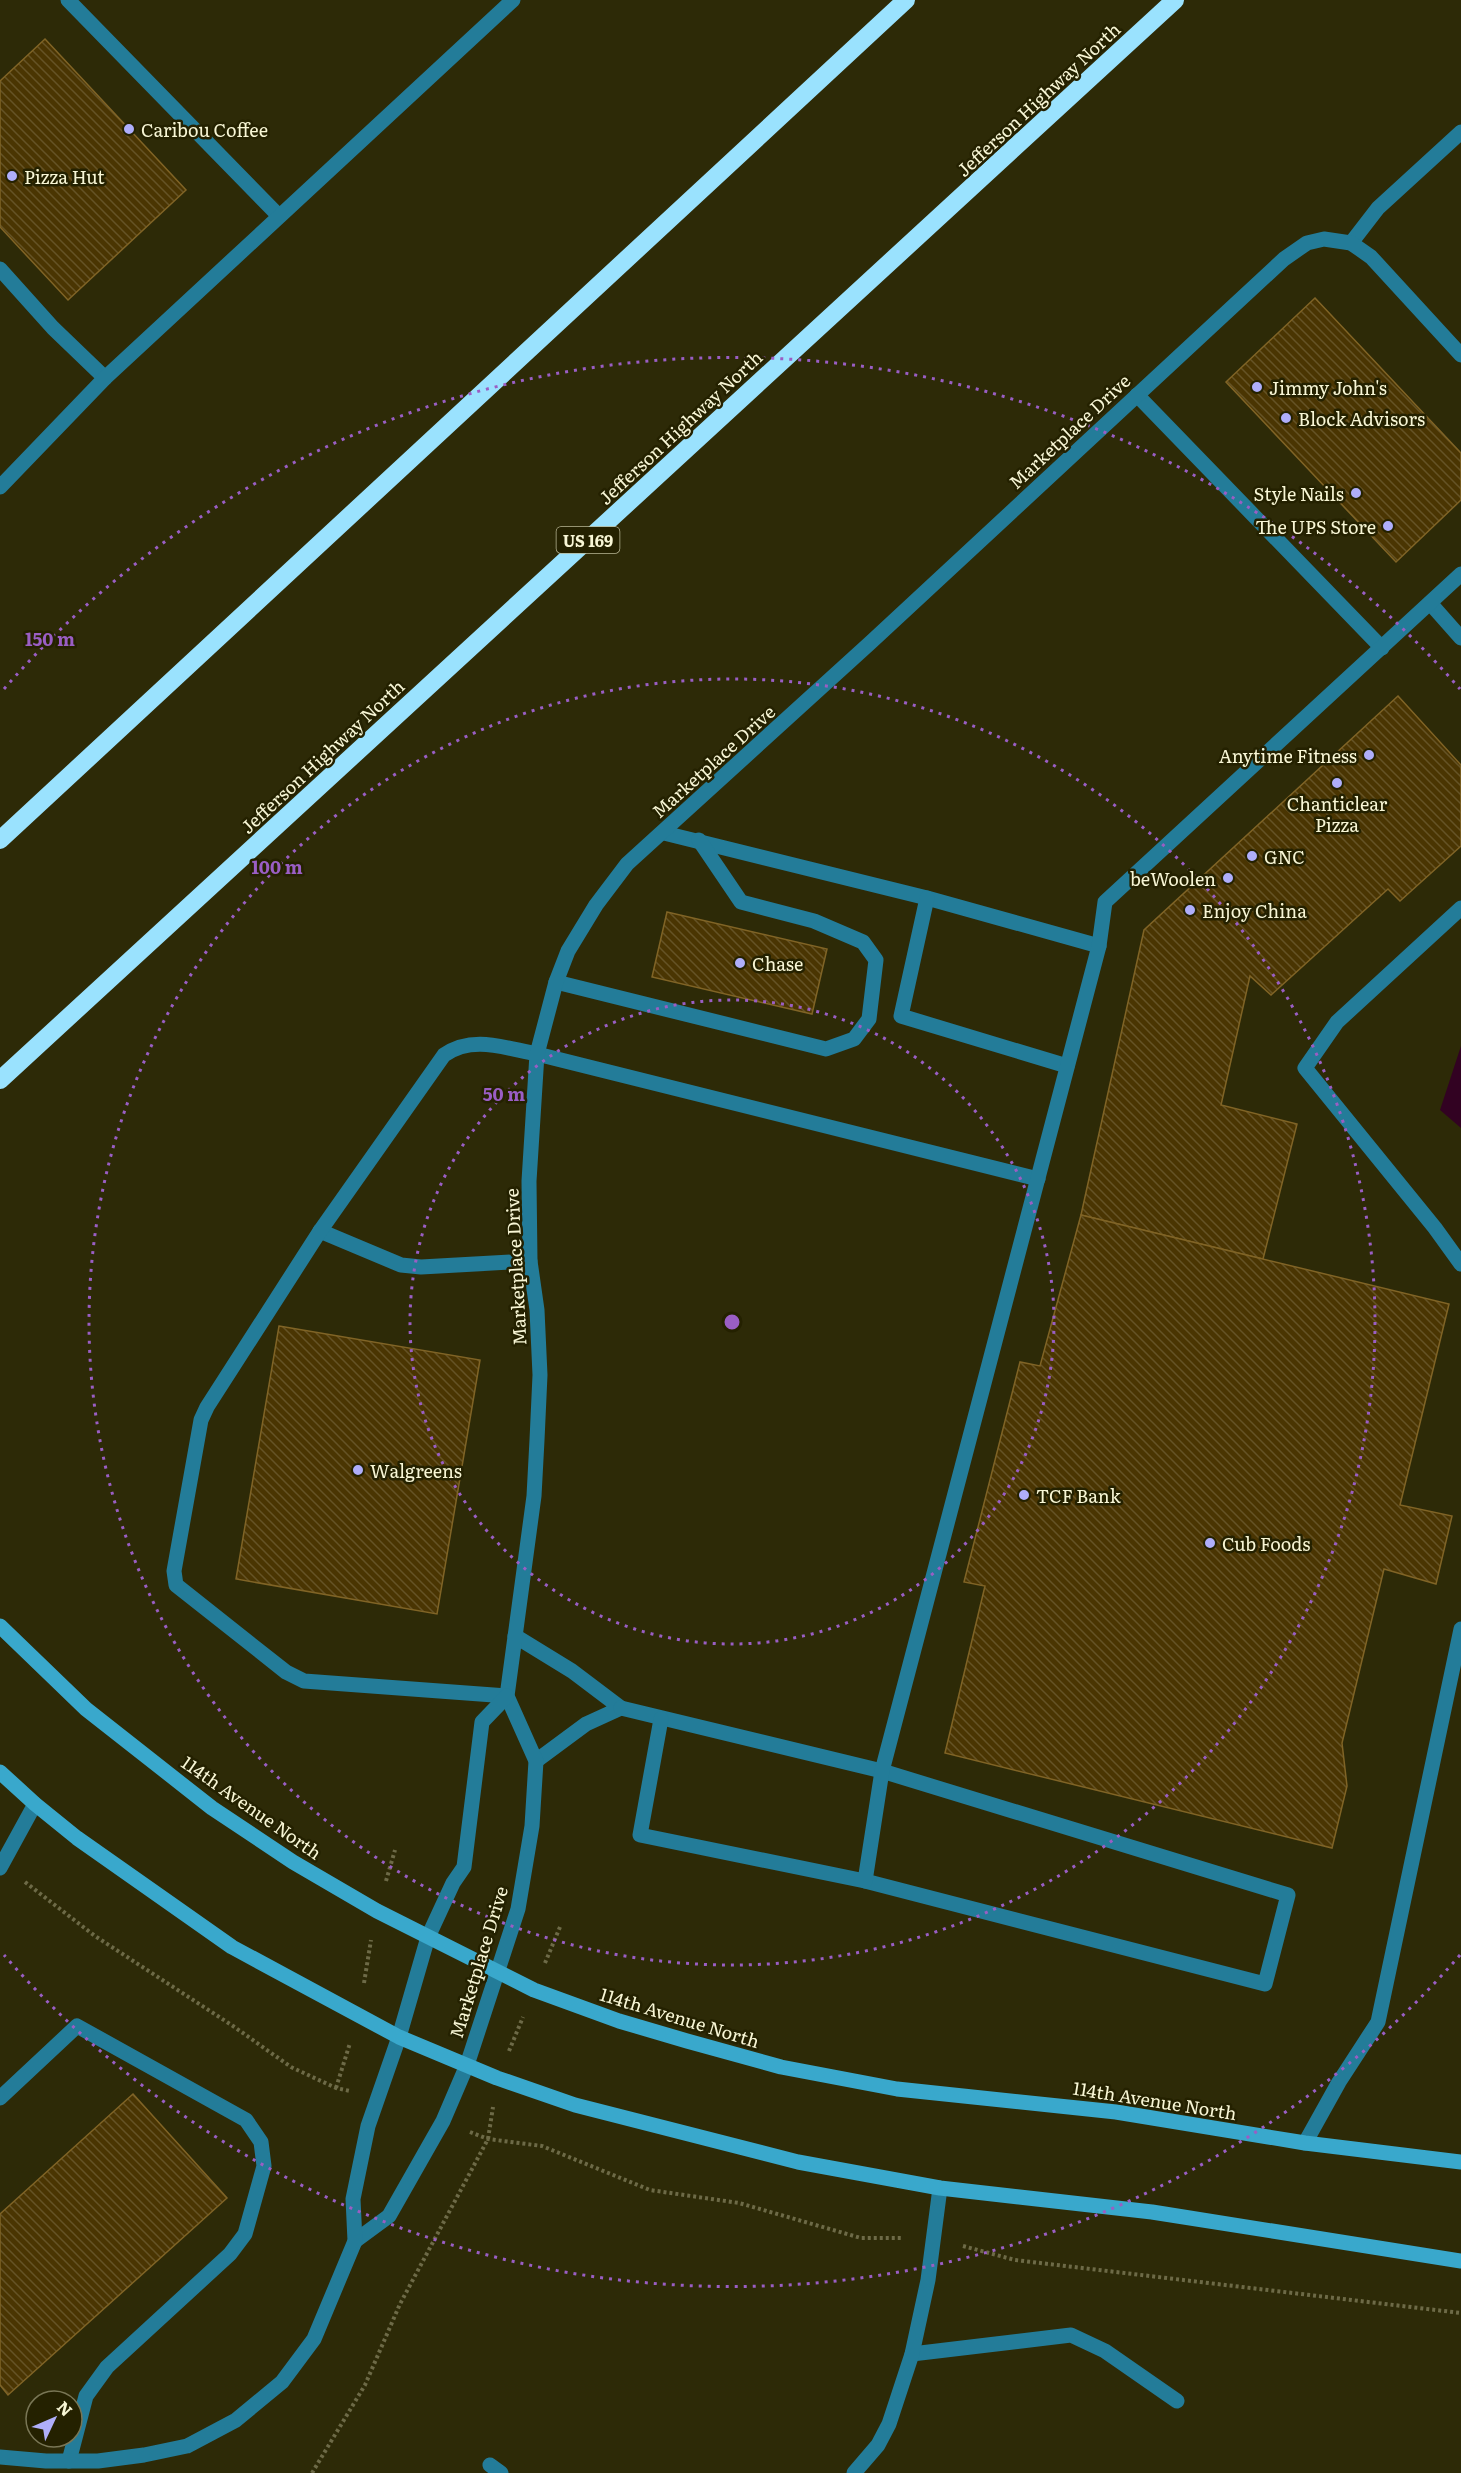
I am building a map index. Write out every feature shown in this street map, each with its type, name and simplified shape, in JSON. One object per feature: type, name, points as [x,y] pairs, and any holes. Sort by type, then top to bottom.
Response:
[{"type":"highway","points":[[0,840],[906,0]]},
{"type":"highway","name":"Jefferson Highway North","points":[[0,1080],[1175,0]]},
{"type":"street","points":[[68,0],[279,216]]},
{"type":"street","points":[[0,487],[105,378],[513,0]]},
{"type":"street","points":[[1461,132],[1378,208],[1351,243],[1371,257],[1461,355]]},
{"type":"street","name":"Marketplace Drive","points":[[355,2241],[389,2216],[443,2121],[467,2065],[518,1910],[532,1826],[536,1761],[507,1696],[534,1496],[540,1375],[537,1310],[530,1261],[531,1134],[537,1054],[556,982],[568,951],[596,905],[627,864],[1284,259],[1307,243],[1324,239],[1351,243]]},
{"type":"street","points":[[0,269],[53,328],[105,378]]},
{"type":"street","points":[[1137,395],[1382,648]]},
{"type":"street","points":[[865,1881],[882,1771],[1099,946],[1105,902],[1461,574]]},
{"type":"street","points":[[1430,603],[1461,638]]},
{"type":"street","points":[[664,832],[927,898],[1099,946]]},
{"type":"street","points":[[556,982],[826,1049],[854,1039],[869,1019],[876,960],[863,942],[814,921],[741,903],[699,840]]},
{"type":"street","points":[[927,898],[902,1016],[1067,1066]]},
{"type":"street","points":[[1461,908],[1337,1022],[1305,1068],[1435,1228],[1461,1264]]},
{"type":"street","points":[[507,1696],[304,1681],[286,1672],[177,1585],[174,1571],[201,1420],[320,1231],[444,1055],[455,1048],[473,1043],[537,1054],[1038,1179]]},
{"type":"street","points":[[320,1231],[411,1266],[530,1261]]},
{"type":"street","name":"114th Avenue North","points":[[0,1626],[86,1709],[213,1808],[293,1862],[377,1911],[534,1990],[619,2021],[781,2067],[897,2089],[1116,2112],[1305,2143],[1461,2162]]},
{"type":"street","points":[[1305,2143],[1339,2082],[1378,2022],[1461,1629]]},
{"type":"street","points":[[515,1636],[572,1671],[621,1708],[882,1771],[1288,1895],[1265,1984],[865,1881],[640,1835],[661,1719]]},
{"type":"street","points":[[0,2457],[98,2461],[144,2455],[187,2445],[236,2420],[282,2382],[314,2339],[355,2241],[353,2199],[368,2126],[399,2037],[428,1937],[453,1883],[464,1867],[482,1722],[507,1696]]},
{"type":"street","points":[[536,1761],[586,1724],[621,1708]]},
{"type":"street","points":[[0,1772],[34,1804],[102,1857],[232,1947],[399,2037],[497,2078],[585,2108],[798,2162],[940,2188],[1152,2212],[1461,2261]]},
{"type":"street","points":[[2,1866],[34,1804]]},
{"type":"street","points":[[0,2097],[77,2026],[246,2120],[261,2142],[264,2166],[245,2234],[230,2254],[107,2367],[86,2396],[69,2461]]},
{"type":"street","points":[[854,2473],[878,2445],[889,2424],[912,2354],[928,2280],[940,2188]]},
{"type":"street","points":[[912,2354],[1071,2335],[1105,2351],[1177,2401]]},
{"type":"path","points":[[2,1866],[162,1982],[291,2067],[336,2088],[358,2016],[377,1911],[395,1850]]},
{"type":"path","points":[[312,2473],[364,2385],[405,2295],[488,2139],[497,2078],[560,1927]]},
{"type":"path","points":[[488,2139],[542,2146],[650,2190],[739,2202],[861,2238]]},
{"type":"path","points":[[1015,2260],[1461,2313]]},
{"type":"shaded area","points":[[1461,1046],[1461,1128],[1440,1110]]},
{"type":"building","points":[[45,39],[186,190],[68,300],[0,227],[0,81]]},
{"type":"building","points":[[1315,298],[1461,453],[1461,500],[1396,562],[1226,382]]},
{"type":"building","points":[[1398,696],[1461,765],[1461,846],[1400,901],[1388,889],[1271,995],[1250,976],[1221,1105],[1297,1124],[1263,1259],[1081,1215],[1144,930]]},
{"type":"building","name":"Chase","points":[[667,912],[827,949],[812,1014],[652,977]]},
{"type":"building","name":"Cub Foods","points":[[1081,1215],[1449,1304],[1400,1505],[1452,1516],[1436,1584],[1384,1569],[1342,1743],[1347,1786],[1332,1848],[945,1753],[985,1586],[964,1582],[1020,1362],[1040,1366]]},
{"type":"building","name":"Walgreens","points":[[279,1326],[480,1360],[437,1614],[236,1579]]},
{"type":"building","points":[[133,2094],[227,2198],[8,2395],[0,2385],[0,2214]]},
{"type":"place","name":"Caribou Coffee","points":[[129,129]]},
{"type":"place","name":"Pizza Hut","points":[[12,176]]},
{"type":"place","name":"Jimmy John's","points":[[1257,387]]},
{"type":"place","name":"Block Advisors","points":[[1286,418]]},
{"type":"place","name":"Style Nails","points":[[1356,493]]},
{"type":"place","name":"The UPS Store","points":[[1388,526]]},
{"type":"place","name":"Anytime Fitness","points":[[1369,755]]},
{"type":"place","name":"Chanticlear Pizza","points":[[1337,783]]},
{"type":"place","name":"GNC","points":[[1252,856]]},
{"type":"place","name":"beWoolen","points":[[1228,878]]},
{"type":"place","name":"Enjoy China","points":[[1190,910]]},
{"type":"place","name":"Chase","points":[[740,963]]},
{"type":"place","name":"Walgreens","points":[[358,1470]]},
{"type":"place","name":"TCF Bank","points":[[1024,1495]]},
{"type":"place","name":"Cub Foods","points":[[1210,1543]]}]
